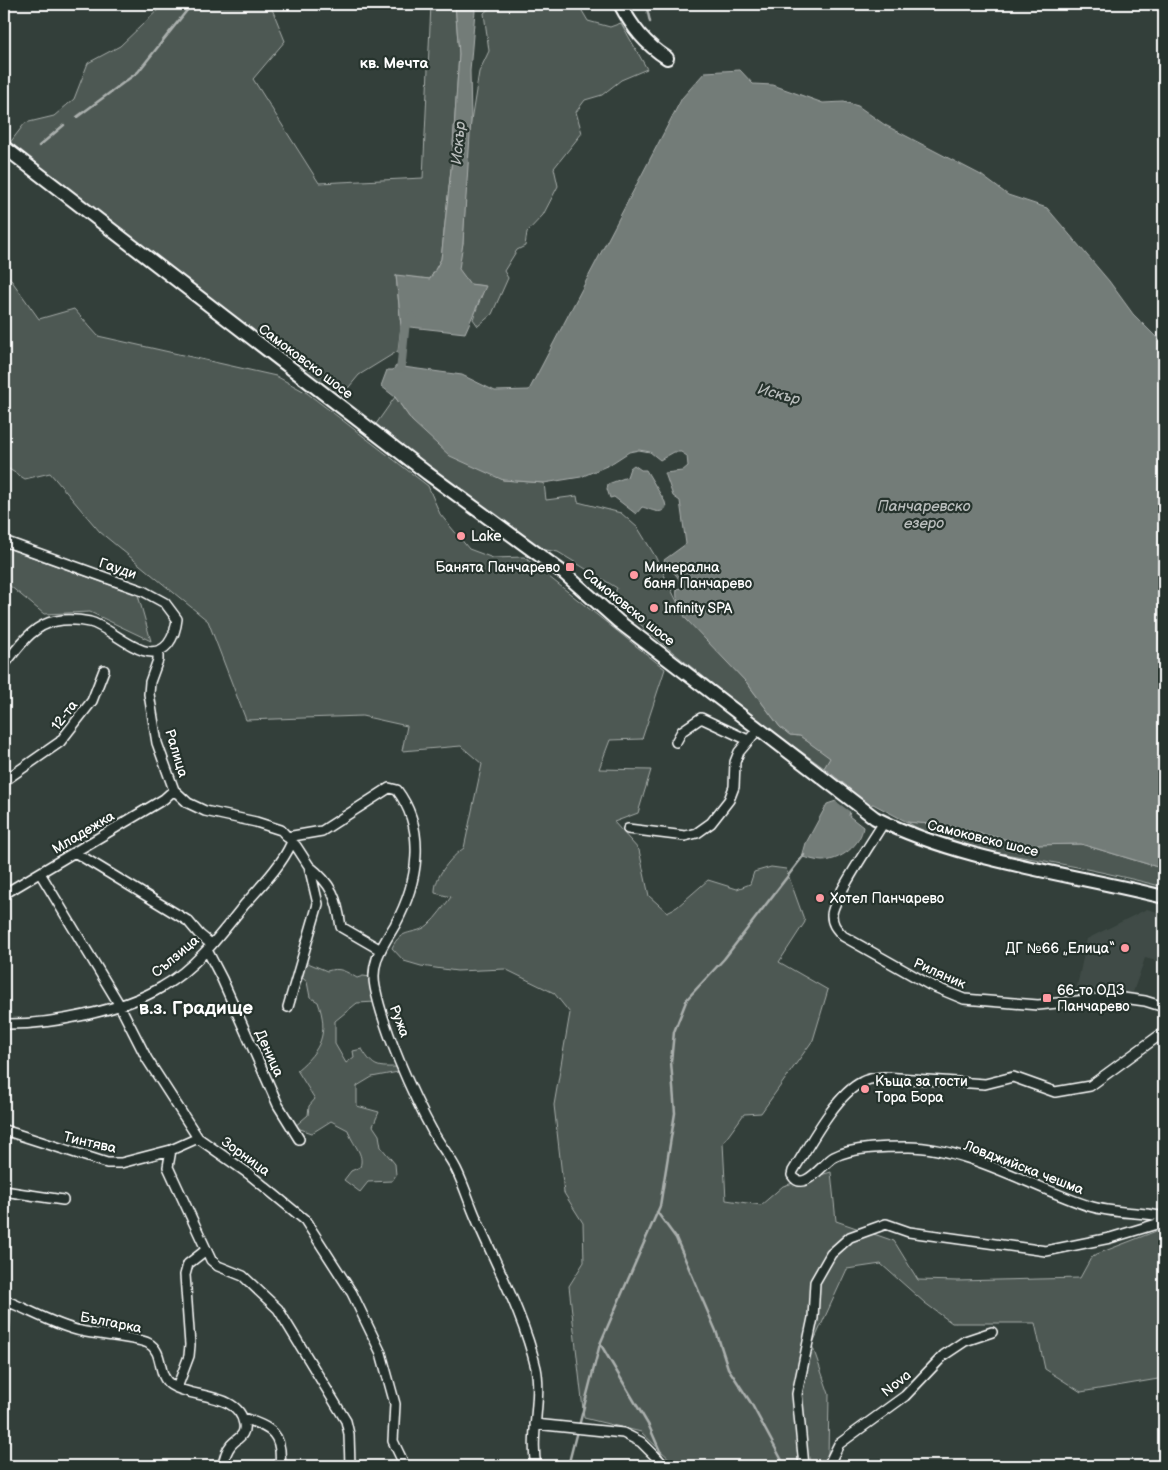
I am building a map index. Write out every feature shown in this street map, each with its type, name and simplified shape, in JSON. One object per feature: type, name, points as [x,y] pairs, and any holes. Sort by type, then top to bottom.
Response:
[{"type":"main road","points":[[620,4],[632,26],[649,47],[667,58]]},
{"type":"main road","name":"Самоковско шосе","points":[[4,147],[427,473],[565,574],[618,621],[863,810],[917,837],[954,848],[1164,897]]},
{"type":"street","name":"Гауди","points":[[4,541],[143,591],[165,603],[176,619],[176,628],[173,638],[158,652]]},
{"type":"street","points":[[4,665],[33,631],[56,621],[91,622],[138,649],[150,653],[158,652]]},
{"type":"street","name":"Ралица","points":[[158,652],[158,660],[150,682],[149,694],[161,758],[174,790],[196,807],[275,828],[289,840]]},
{"type":"street","name":"12-та","points":[[4,781],[60,742],[92,701],[104,670]]},
{"type":"street","points":[[676,742],[682,730],[701,718],[748,740]]},
{"type":"street","points":[[628,829],[686,836],[697,833],[711,823],[729,800],[734,787],[735,762],[739,752],[758,728]]},
{"type":"street","name":"Ружа","points":[[289,840],[322,831],[384,789],[397,790],[407,803],[416,832],[413,880],[396,923],[380,949],[373,976],[380,1007],[407,1075],[434,1133],[461,1179],[476,1218],[518,1312],[536,1369],[536,1466]]},
{"type":"street","name":"Младежка","points":[[4,894],[76,853],[164,799],[174,790]]},
{"type":"street","name":"Риляник","points":[[884,822],[832,913],[833,924],[843,936],[930,985],[964,999],[1038,1005],[1116,996],[1146,1001],[1164,1007]]},
{"type":"street","points":[[289,840],[296,846],[309,866],[327,882],[332,890],[341,927],[380,949]]},
{"type":"street","name":"Сълзица","points":[[4,1024],[75,1017],[135,1000],[162,987],[209,947],[266,879],[289,840]]},
{"type":"street","name":"Деница","points":[[76,853],[188,921],[199,934],[209,947],[278,1105],[299,1139]]},
{"type":"street","points":[[288,1007],[318,904],[309,866]]},
{"type":"street","name":"Зорница","points":[[40,873],[119,1004],[148,1059],[198,1138],[257,1180],[305,1220],[314,1231],[352,1293],[381,1354],[395,1404],[393,1441],[405,1466]]},
{"type":"street","name":"Ловджийска чешма","points":[[804,1466],[797,1394],[813,1318],[815,1282],[822,1266],[844,1241],[874,1227],[886,1224],[909,1232],[1046,1251],[1110,1238],[1160,1223],[1162,1219],[1160,1216],[1091,1207],[1037,1187],[1000,1170],[926,1147],[875,1147],[834,1156],[808,1180],[802,1182],[795,1180],[792,1175],[793,1171],[829,1115],[854,1087],[862,1081],[884,1077],[985,1084],[1013,1077],[1055,1092],[1079,1089],[1090,1086],[1164,1032]]},
{"type":"street","name":"Тинтява","points":[[4,1130],[107,1163],[121,1163],[171,1150],[198,1138]]},
{"type":"street","points":[[171,1150],[168,1167],[211,1260],[218,1266],[243,1276],[278,1309],[346,1420],[349,1434],[350,1466]]},
{"type":"street","points":[[4,1191],[63,1200]]},
{"type":"street","points":[[206,1250],[188,1264],[185,1275],[189,1351],[177,1388],[226,1402],[242,1418],[244,1431],[230,1446],[223,1466]]},
{"type":"street","points":[[4,1329],[5,1300]]},
{"type":"street","name":"Българка","points":[[5,1300],[59,1324],[80,1331],[147,1342],[156,1351],[162,1374],[171,1385],[177,1388]]},
{"type":"street","name":"Nova","points":[[828,1466],[838,1444],[904,1396],[944,1355],[965,1341],[992,1332]]},
{"type":"street","points":[[242,1418],[263,1425],[276,1436],[280,1444],[280,1466]]},
{"type":"street","points":[[535,1424],[623,1433],[641,1442],[664,1466]]},
{"type":"shaded area","points":[[164,4],[270,4],[285,41],[253,79],[319,183],[423,178],[431,4],[455,4],[459,54],[452,160],[441,259],[430,279],[396,276],[401,326],[398,351],[359,375],[339,399],[9,144],[25,123],[54,116],[74,99],[88,63],[120,46]]},
{"type":"shaded area","points":[[499,4],[578,4],[588,21],[610,27],[621,23],[647,69],[621,80],[602,95],[585,100],[576,112],[582,133],[554,168],[558,186],[543,215],[527,232],[525,246],[517,250],[504,271],[508,278],[492,314],[478,326],[473,319],[485,286],[444,281],[459,262],[463,243],[469,134],[479,72],[489,51],[484,13],[492,6]]},
{"type":"shaded area","points":[[4,270],[39,319],[74,309],[98,336],[276,376],[307,393],[428,486],[440,514],[469,549],[493,558],[524,557],[665,669],[642,739],[610,740],[599,769],[651,770],[638,813],[614,822],[639,850],[649,896],[667,912],[677,907],[708,880],[737,889],[750,884],[754,872],[771,867],[786,869],[805,922],[779,962],[828,990],[813,1040],[761,1113],[744,1114],[723,1143],[726,1200],[761,1205],[783,1186],[831,1172],[836,1221],[894,1241],[918,1280],[1080,1278],[1092,1256],[1164,1228],[1164,1378],[1081,1392],[1045,1369],[1035,1323],[952,1323],[925,1303],[881,1264],[847,1269],[812,1345],[829,1394],[828,1459],[844,1466],[677,1466],[641,1432],[584,1418],[569,1286],[584,1262],[583,1223],[564,1193],[554,1105],[570,1013],[554,993],[505,969],[457,971],[421,966],[404,961],[392,948],[396,941],[404,934],[428,925],[451,897],[435,893],[435,887],[444,868],[464,848],[482,764],[461,746],[402,751],[407,726],[362,716],[246,720],[208,621],[100,532],[50,473],[25,479],[4,466]]},
{"type":"shaded area","points":[[395,397],[412,421],[503,480],[544,483],[546,500],[577,496],[578,502],[621,513],[638,528],[655,556],[681,610],[747,683],[780,727],[790,735],[800,736],[831,758],[824,768],[755,718],[659,641],[612,599],[617,588],[558,552],[540,549],[501,523],[376,424]]},
{"type":"shaded area","points":[[4,547],[138,595],[151,641],[90,612],[44,614],[4,581]]},
{"type":"shaded area","points":[[907,822],[942,825],[1031,845],[1081,844],[1164,869],[1164,887],[1120,876],[974,848],[939,838]]},
{"type":"shaded area","name":"ДГ №66 „Елица“","points":[[1147,909],[1164,914],[1164,963],[1145,958],[1132,995],[1075,996],[1087,939]]},
{"type":"shaded area","points":[[303,961],[327,971],[339,970],[357,978],[363,976],[371,977],[376,1002],[357,1003],[335,1021],[335,1044],[346,1063],[354,1057],[353,1051],[362,1049],[377,1066],[398,1067],[398,1072],[372,1077],[357,1086],[357,1106],[379,1112],[373,1126],[379,1135],[381,1147],[395,1164],[396,1175],[392,1181],[368,1182],[360,1192],[344,1180],[351,1171],[360,1167],[361,1162],[361,1157],[348,1130],[331,1121],[312,1133],[294,1127],[308,1115],[309,1106],[315,1099],[297,1070],[317,1048],[323,1032],[318,1002],[310,997],[307,982],[298,974]]},
{"type":"water","name":"Искър","points":[[455,4],[473,4],[475,11],[470,71],[471,120],[463,243],[459,269],[470,284],[486,286],[465,333],[401,326],[396,275],[430,279],[441,259],[452,160],[459,54]]},
{"type":"water","name":"Панчаревско езеро","points":[[740,70],[753,84],[773,85],[823,103],[844,102],[858,106],[885,125],[981,175],[1008,195],[1047,208],[1109,281],[1133,314],[1164,345],[1164,869],[1081,844],[1031,845],[942,825],[907,822],[873,804],[850,811],[849,816],[863,827],[858,840],[848,851],[829,860],[819,861],[802,857],[806,843],[827,804],[836,801],[847,786],[824,768],[830,758],[800,736],[790,735],[780,727],[747,683],[686,619],[680,608],[677,589],[683,587],[664,560],[686,544],[680,501],[673,496],[665,473],[682,471],[688,466],[687,456],[681,452],[674,452],[660,460],[650,452],[639,450],[629,452],[609,465],[581,477],[544,483],[503,480],[450,456],[412,421],[395,397],[381,386],[387,370],[393,370],[396,366],[462,375],[495,391],[529,390],[682,98],[705,72]]},
{"type":"water","points":[[634,465],[641,470],[646,470],[665,502],[666,507],[664,510],[656,511],[642,507],[636,514],[614,497],[610,498],[607,489],[608,484],[627,477],[630,468]]},
{"type":"pier","points":[[844,785],[874,807],[852,813],[833,799]]},
{"type":"waterway","points":[[77,117],[138,72],[192,4]]},
{"type":"waterway","points":[[646,4],[650,22]]},
{"type":"waterway","points":[[39,146],[64,125]]},
{"type":"waterway","points":[[401,367],[405,326],[412,317]]},
{"type":"waterway","points":[[579,1426],[600,1344],[660,1206],[675,1113],[671,1062],[674,1032],[687,999],[724,959],[804,855]]},
{"type":"waterway","points":[[657,1212],[676,1238],[716,1331],[728,1368],[751,1403],[785,1466]]},
{"type":"waterway","points":[[601,1345],[649,1426],[663,1458]]},
{"type":"waterway","points":[[568,1466],[577,1431]]},
{"type":"place","name":"Lake","points":[[461,536]]},
{"type":"place","name":"Банята Панчарево","points":[[570,567]]},
{"type":"place","name":"Минерална баня Панчарево","points":[[634,575]]},
{"type":"place","name":"Infinity SPA","points":[[654,608]]},
{"type":"place","name":"Хотел Панчарево","points":[[820,898]]},
{"type":"place","name":"ДГ №66 „Елица“","points":[[1125,948]]},
{"type":"place","name":"66-то ОДЗ Панчарево","points":[[1047,998]]},
{"type":"place","name":"Къща за гости Тора Бора","points":[[865,1089]]},
{"type":"district","name":"кв. Мечта","points":[[394,63]]},
{"type":"district","name":"в.з. Градище","points":[[196,1007]]}]
